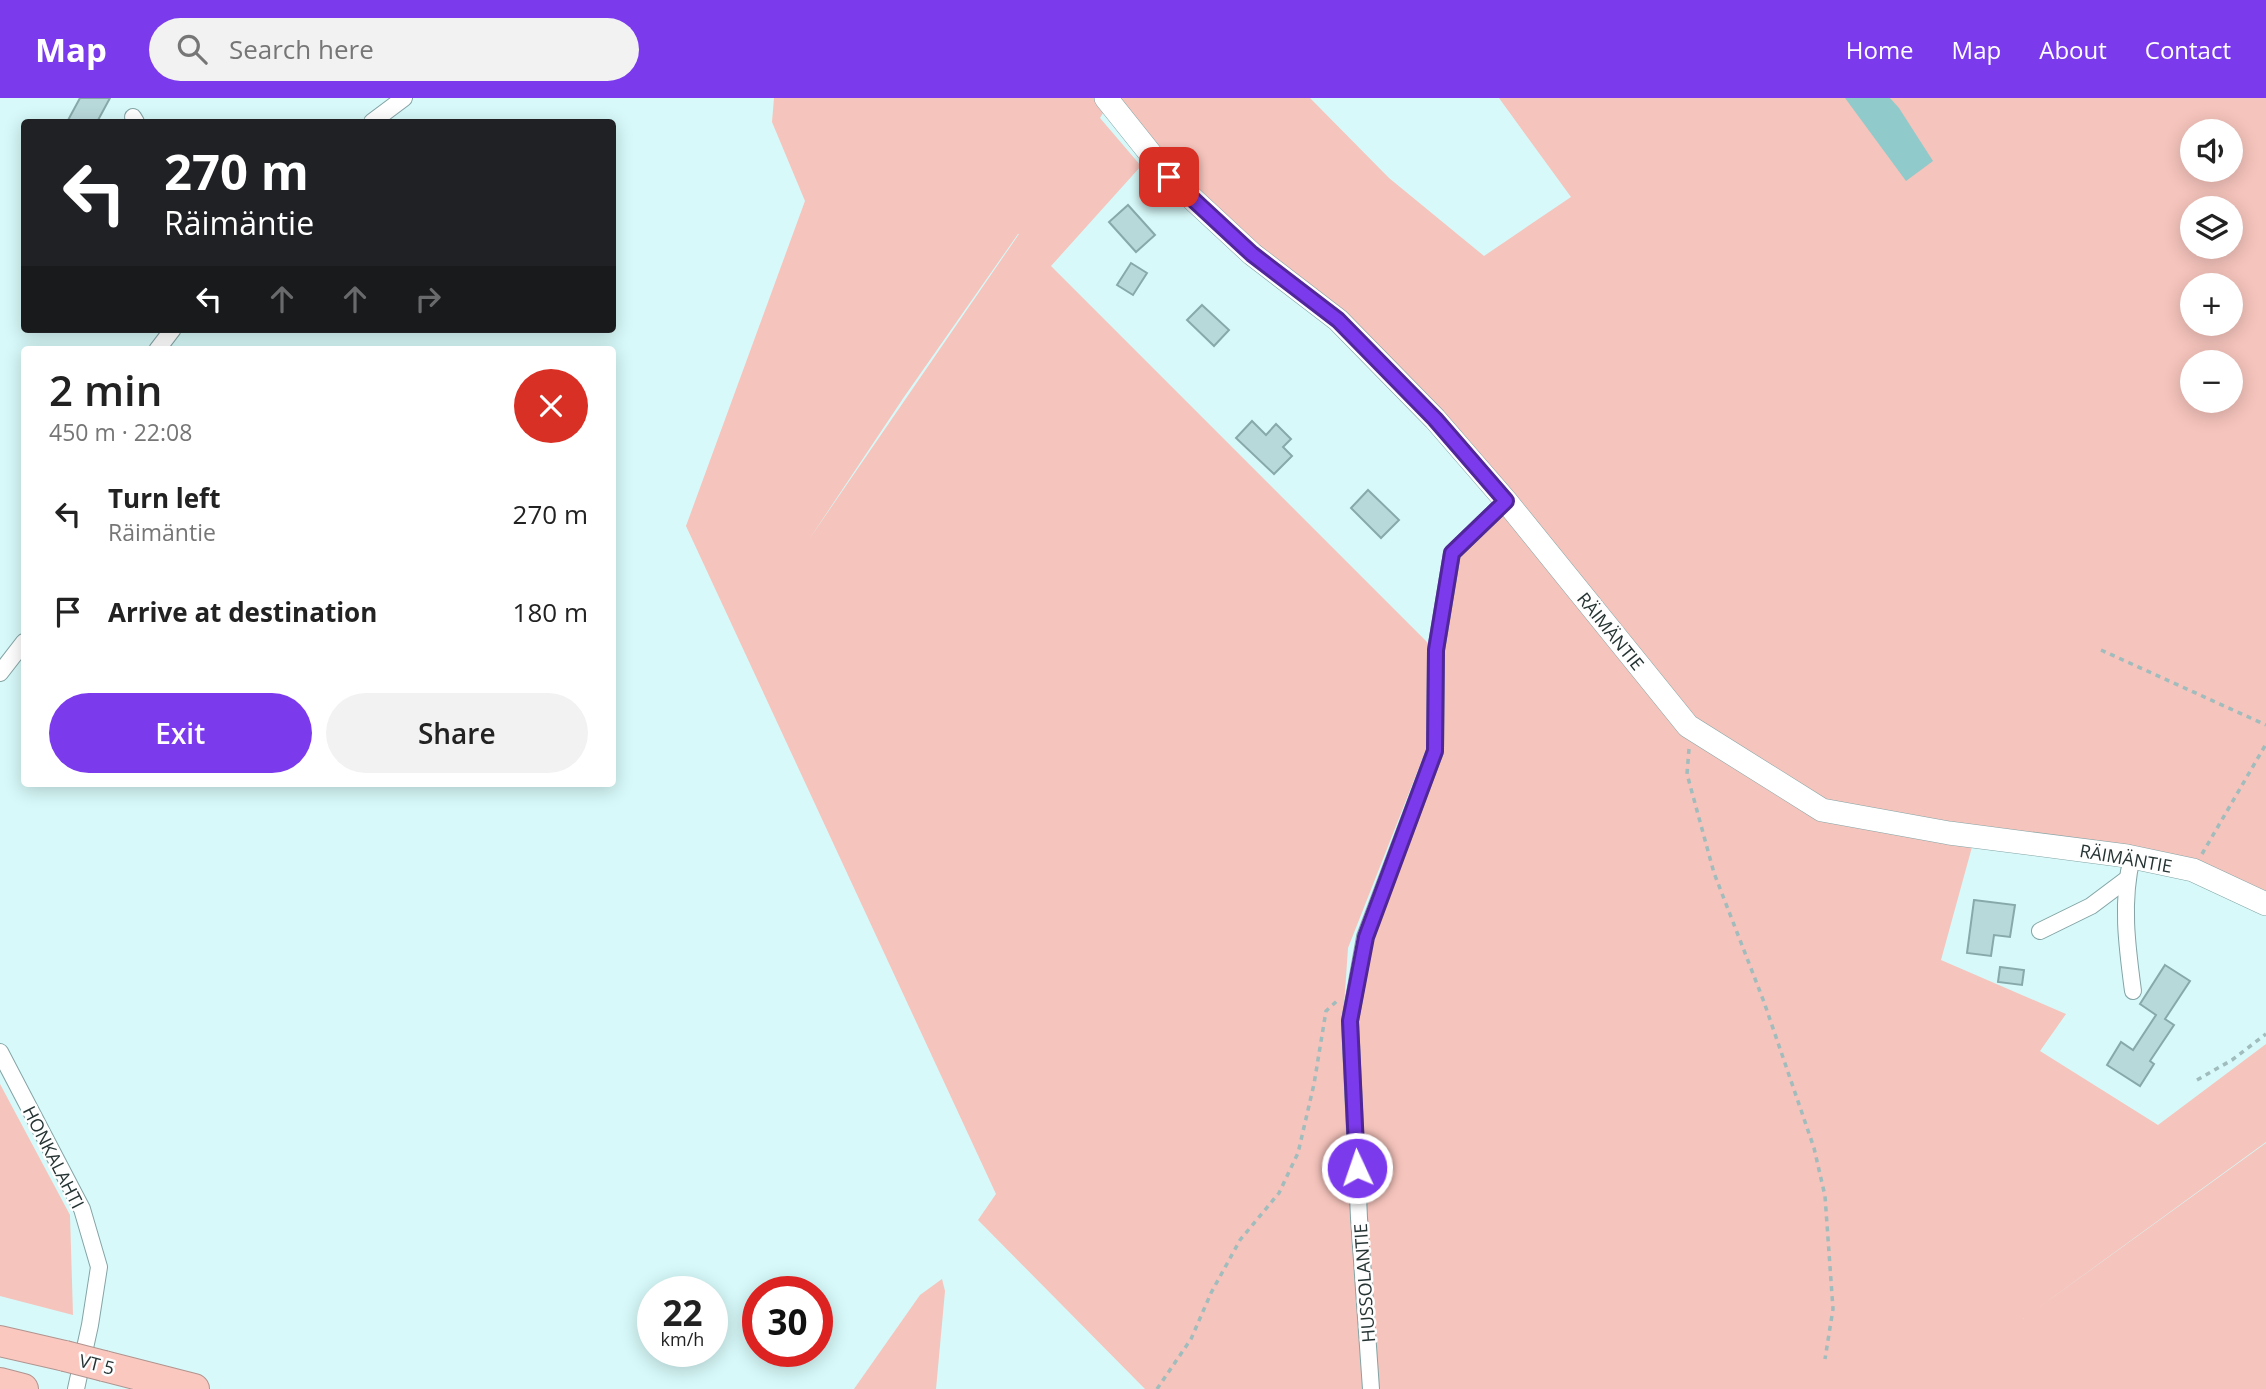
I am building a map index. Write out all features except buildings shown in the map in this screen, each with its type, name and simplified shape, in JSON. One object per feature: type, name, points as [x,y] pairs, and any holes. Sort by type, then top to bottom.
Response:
[{"type":"highway","name":"VT 5","points":[[0,1341],[194,1389]]},
{"type":"highway","points":[[0,1383],[23,1389]]},
{"type":"street","points":[[376,119],[404,98]]},
{"type":"street","name":"RÄIMÄNTIE","points":[[1106,98],[1169,177],[1252,254],[1338,320],[1435,419],[1506,501],[1688,726],[1822,810],[2130,868],[2193,870],[2266,904]]},
{"type":"street","name":"HUSSOLANTIE","points":[[1371,1389],[1359,1218],[1350,1021],[1366,937],[1435,751],[1436,650],[1452,553],[1506,501]]},
{"type":"street","points":[[0,673],[21,646]]},
{"type":"street","points":[[2040,931],[2091,906],[2130,868]]},
{"type":"street","points":[[2130,868],[2125,937],[2133,991]]},
{"type":"street","name":"HONKALAHTI","points":[[0,1052],[82,1209],[99,1267],[76,1389]]},
{"type":"path","points":[[2101,650],[2266,725]]},
{"type":"path","points":[[1698,732],[1689,745],[1688,774],[1695,808],[1714,873],[1764,1002],[1814,1148],[1825,1196],[1833,1309],[1825,1359]]},
{"type":"path","points":[[2193,870],[2266,744]]},
{"type":"path","points":[[1157,1389],[1191,1339],[1211,1293],[1240,1240],[1279,1194],[1298,1153],[1314,1084],[1326,1011],[1357,982]]},
{"type":"path","points":[[2197,1080],[2232,1060],[2266,1034]]},
{"type":"shaded area","points":[[774,98],[1310,98],[1389,178],[1484,256],[1571,197],[1499,98],[2266,98],[2266,900],[2193,870],[1975,836],[1941,960],[2066,1014],[2040,1051],[2158,1125],[2266,1044],[2266,1142],[2023,1319],[2266,1143],[2266,1389],[1372,1389],[1350,1021],[1365,937],[1435,751],[1452,553],[1506,501],[1435,419],[1252,254],[1109,103],[1100,118],[1141,166],[1051,266],[1428,643],[1427,747],[1348,948],[1343,1021],[1364,1389],[1145,1389],[978,1220],[996,1194],[686,526],[805,201],[772,122]],"holes":[[[1018,234],[1019,234],[808,541]]]},
{"type":"shaded area","points":[[0,1084],[70,1215],[73,1315],[0,1296]]},
{"type":"shaded area","points":[[942,1279],[945,1291],[936,1389],[854,1389],[920,1295]]},
{"type":"water","points":[[1845,98],[1890,98],[1933,161],[1906,181]]},
{"type":"route","points":[[1169,177],[1252,254],[1338,320],[1435,419],[1506,501],[1452,553],[1436,650],[1435,751],[1366,937],[1350,1021],[1357,1168]]}]
